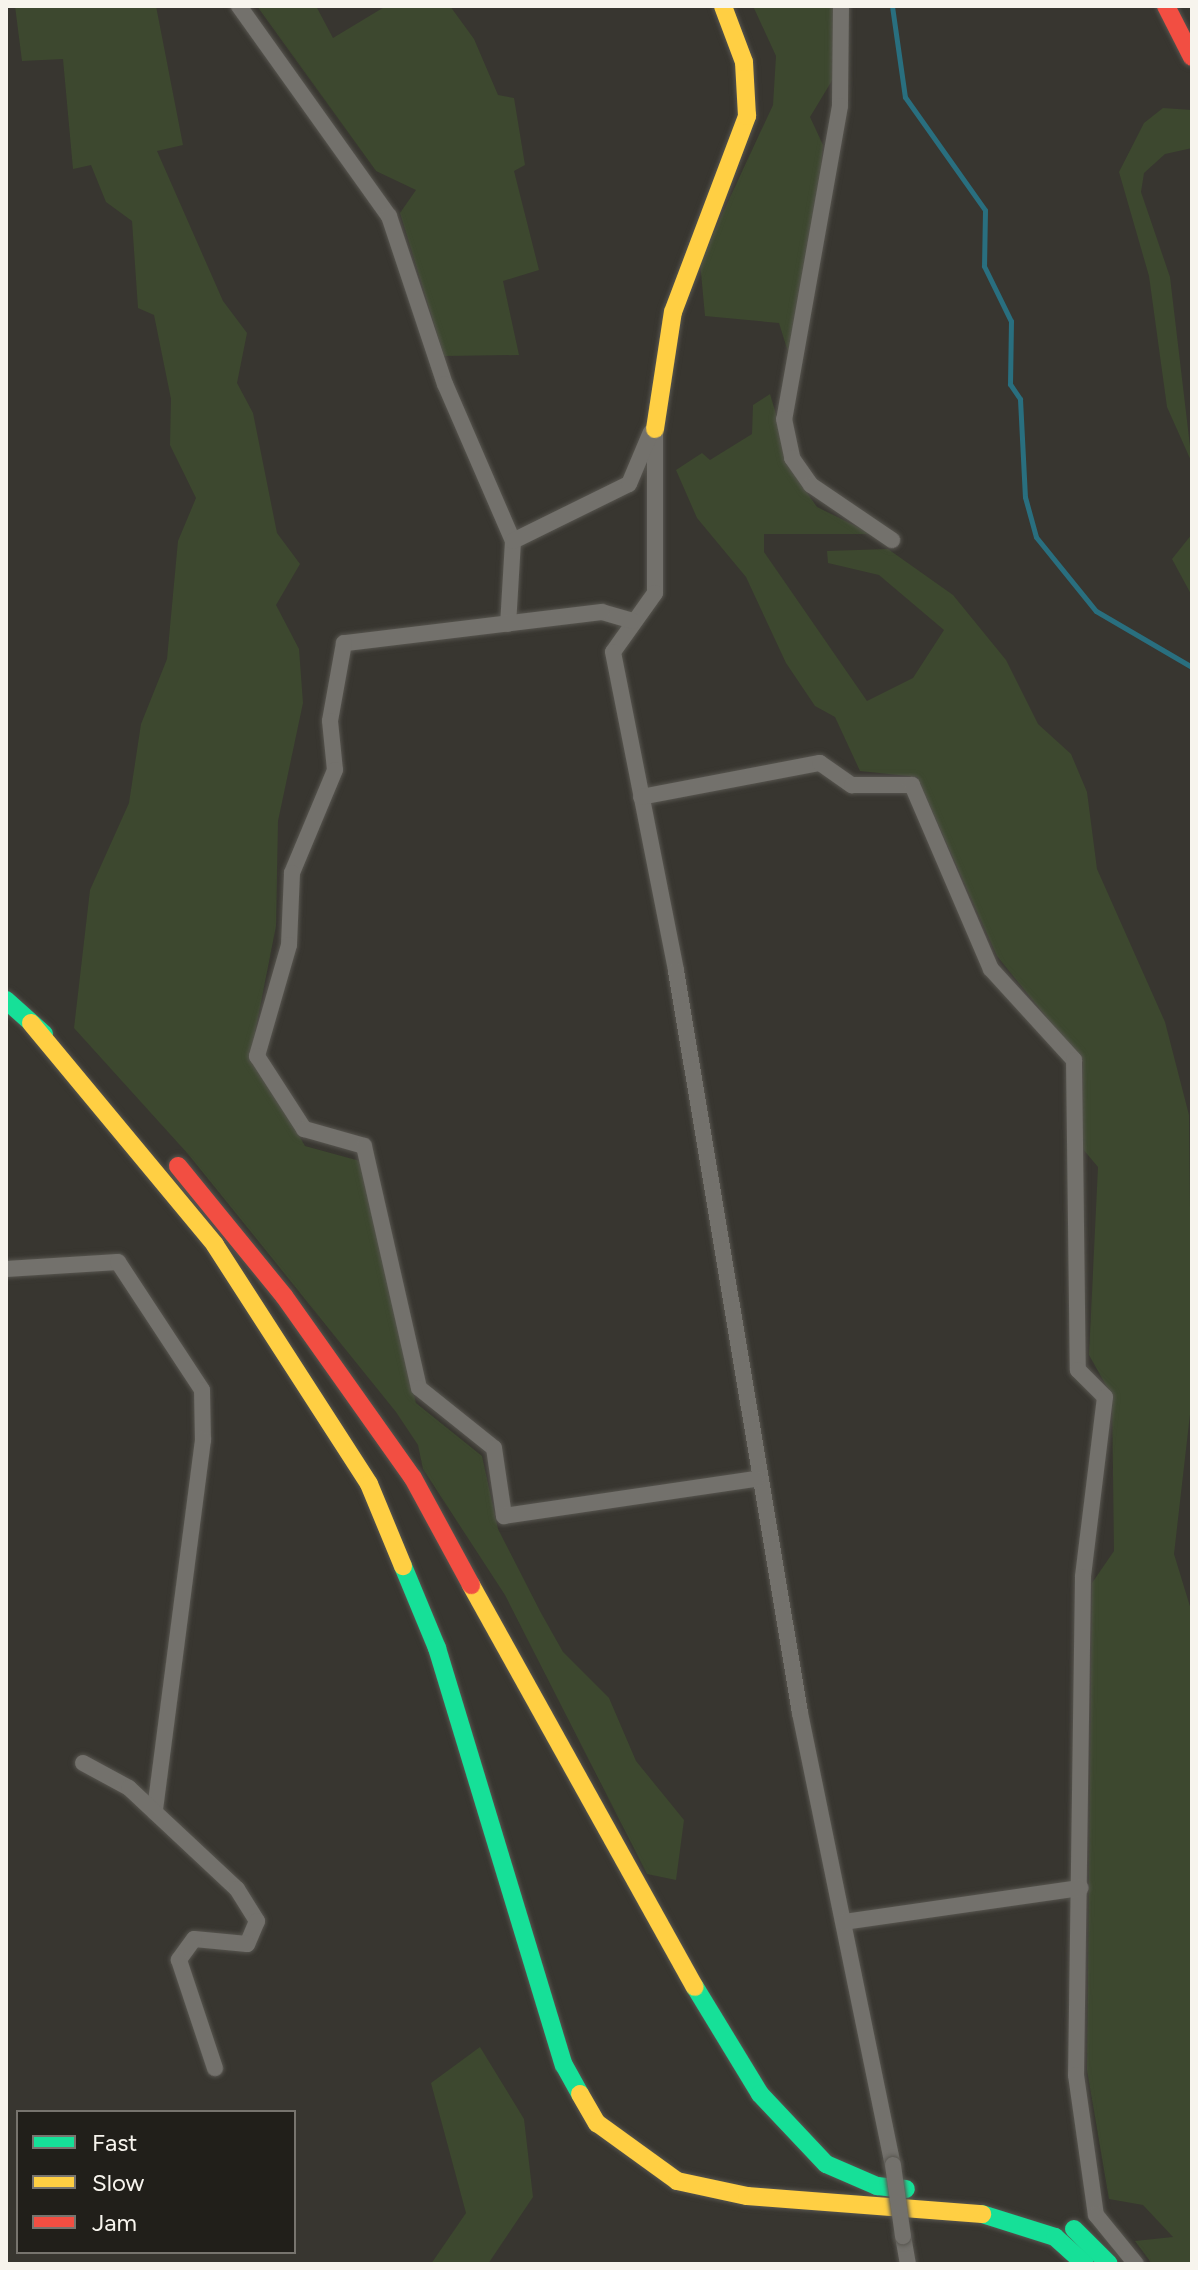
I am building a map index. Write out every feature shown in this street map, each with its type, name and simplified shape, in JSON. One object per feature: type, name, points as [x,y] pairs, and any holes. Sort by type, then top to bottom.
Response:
[{"type":"main road","points":[[655,429],[673,312],[747,116],[744,62],[723,6]]},
{"type":"main road","points":[[1166,6],[1192,57]]},
{"type":"main road","points":[[6,1000],[160,1144],[351,1386],[469,1573],[643,1900],[782,2125],[826,2164],[877,2186],[1005,2197]]},
{"type":"main road","points":[[31,1023],[215,1245],[369,1484],[437,1648],[564,2065],[597,2123],[677,2181],[747,2196],[1001,2215],[1055,2237],[1085,2264]]},
{"type":"main road","points":[[1046,2212],[1084,2235],[1109,2264]]},
{"type":"street","points":[[239,6],[389,216],[445,384],[513,541],[508,624]]},
{"type":"street","points":[[841,6],[840,106],[784,419],[792,458],[811,485],[892,540]]},
{"type":"street","points":[[1174,25],[1192,34]]},
{"type":"street","points":[[513,541],[629,484],[655,429]]},
{"type":"street","points":[[655,429],[655,593],[613,652],[676,971],[756,1479],[893,2165],[908,2264]]},
{"type":"street","points":[[633,621],[602,612],[344,643],[330,721],[335,770],[292,873],[289,945],[257,1056],[304,1129],[364,1146],[419,1388],[494,1448],[504,1516],[756,1479]]},
{"type":"street","points":[[641,797],[820,763],[852,785],[912,785],[991,969],[1074,1060],[1078,1370],[1105,1397],[1083,1577],[1076,2075],[1101,2228],[1136,2264]]},
{"type":"street","points":[[6,1269],[118,1262],[202,1390],[203,1440],[155,1812]]},
{"type":"street","points":[[83,1763],[116,1777],[155,1812],[237,1889],[257,1921],[247,1944],[194,1939],[179,1960],[215,2068]]},
{"type":"street","points":[[844,1922],[1081,1888]]},
{"type":"green space","points":[[15,6],[156,6],[183,145],[157,151],[223,301],[247,333],[237,383],[253,413],[277,533],[300,564],[276,605],[299,649],[303,703],[278,821],[276,926],[251,1053],[305,1146],[360,1161],[416,1403],[482,1456],[498,1529],[541,1613],[563,1652],[609,1698],[636,1761],[684,1820],[676,1880],[647,1874],[505,1595],[423,1469],[418,1445],[396,1412],[188,1154],[74,1028],[90,890],[129,803],[141,724],[167,659],[178,541],[196,498],[170,445],[171,399],[154,315],[138,308],[132,221],[106,202],[91,165],[73,169],[63,59],[22,61]]},
{"type":"green space","points":[[257,6],[316,6],[333,38],[386,6],[450,6],[474,39],[498,95],[514,98],[525,165],[514,171],[539,270],[503,281],[519,355],[444,356],[400,213],[416,190],[376,171]]},
{"type":"green space","points":[[753,6],[833,6],[839,69],[810,117],[823,145],[814,244],[789,355],[779,323],[705,316],[700,262],[773,105],[776,56]]},
{"type":"green space","points":[[1163,108],[1192,110],[1192,148],[1165,154],[1144,173],[1141,192],[1170,277],[1192,463],[1167,407],[1149,276],[1119,172],[1144,123]]},
{"type":"green space","points":[[770,394],[794,474],[817,507],[872,534],[764,534],[764,552],[867,701],[913,678],[944,630],[879,575],[828,563],[827,551],[888,549],[953,595],[1006,660],[1038,724],[1071,754],[1087,792],[1097,869],[1165,1022],[1189,1115],[1192,1397],[1174,1554],[1192,1613],[1192,2264],[1152,2264],[1135,2241],[1173,2237],[1143,2205],[1109,2199],[1087,2070],[1092,1583],[1114,1551],[1112,1396],[1089,1355],[1098,1167],[1082,1148],[1083,1062],[997,956],[917,777],[860,771],[835,717],[815,706],[786,663],[746,577],[697,518],[676,470],[702,453],[710,460],[752,434],[753,405]]},
{"type":"green space","points":[[1192,534],[1192,596],[1172,559]]},
{"type":"green space","points":[[480,2047],[524,2119],[533,2197],[488,2264],[431,2264],[466,2213],[431,2083]]},
{"type":"waterway","points":[[892,6],[905,97],[985,210],[984,266],[1011,321],[1010,384],[1020,399],[1025,497],[1036,537],[1096,611],[1192,667]]},
{"type":"traffic: fast","points":[[6,1000],[44,1034]]},
{"type":"traffic: fast","points":[[403,1566],[437,1648],[564,2065],[580,2094]]},
{"type":"traffic: fast","points":[[695,1987],[760,2094],[826,2164],[877,2186],[906,2189]]},
{"type":"traffic: fast","points":[[982,2214],[1055,2237],[1085,2264]]},
{"type":"traffic: fast","points":[[1074,2229],[1109,2264]]},
{"type":"traffic: slow","points":[[655,429],[673,312],[747,116],[744,62],[723,6]]},
{"type":"traffic: slow","points":[[31,1023],[215,1245],[369,1484],[403,1566]]},
{"type":"traffic: slow","points":[[471,1585],[695,1987]]},
{"type":"traffic: slow","points":[[580,2094],[597,2123],[677,2181],[747,2196],[982,2214]]},
{"type":"traffic: jam","points":[[1166,6],[1192,57]]},
{"type":"traffic: jam","points":[[178,1166],[284,1296],[413,1478],[471,1585]]}]
